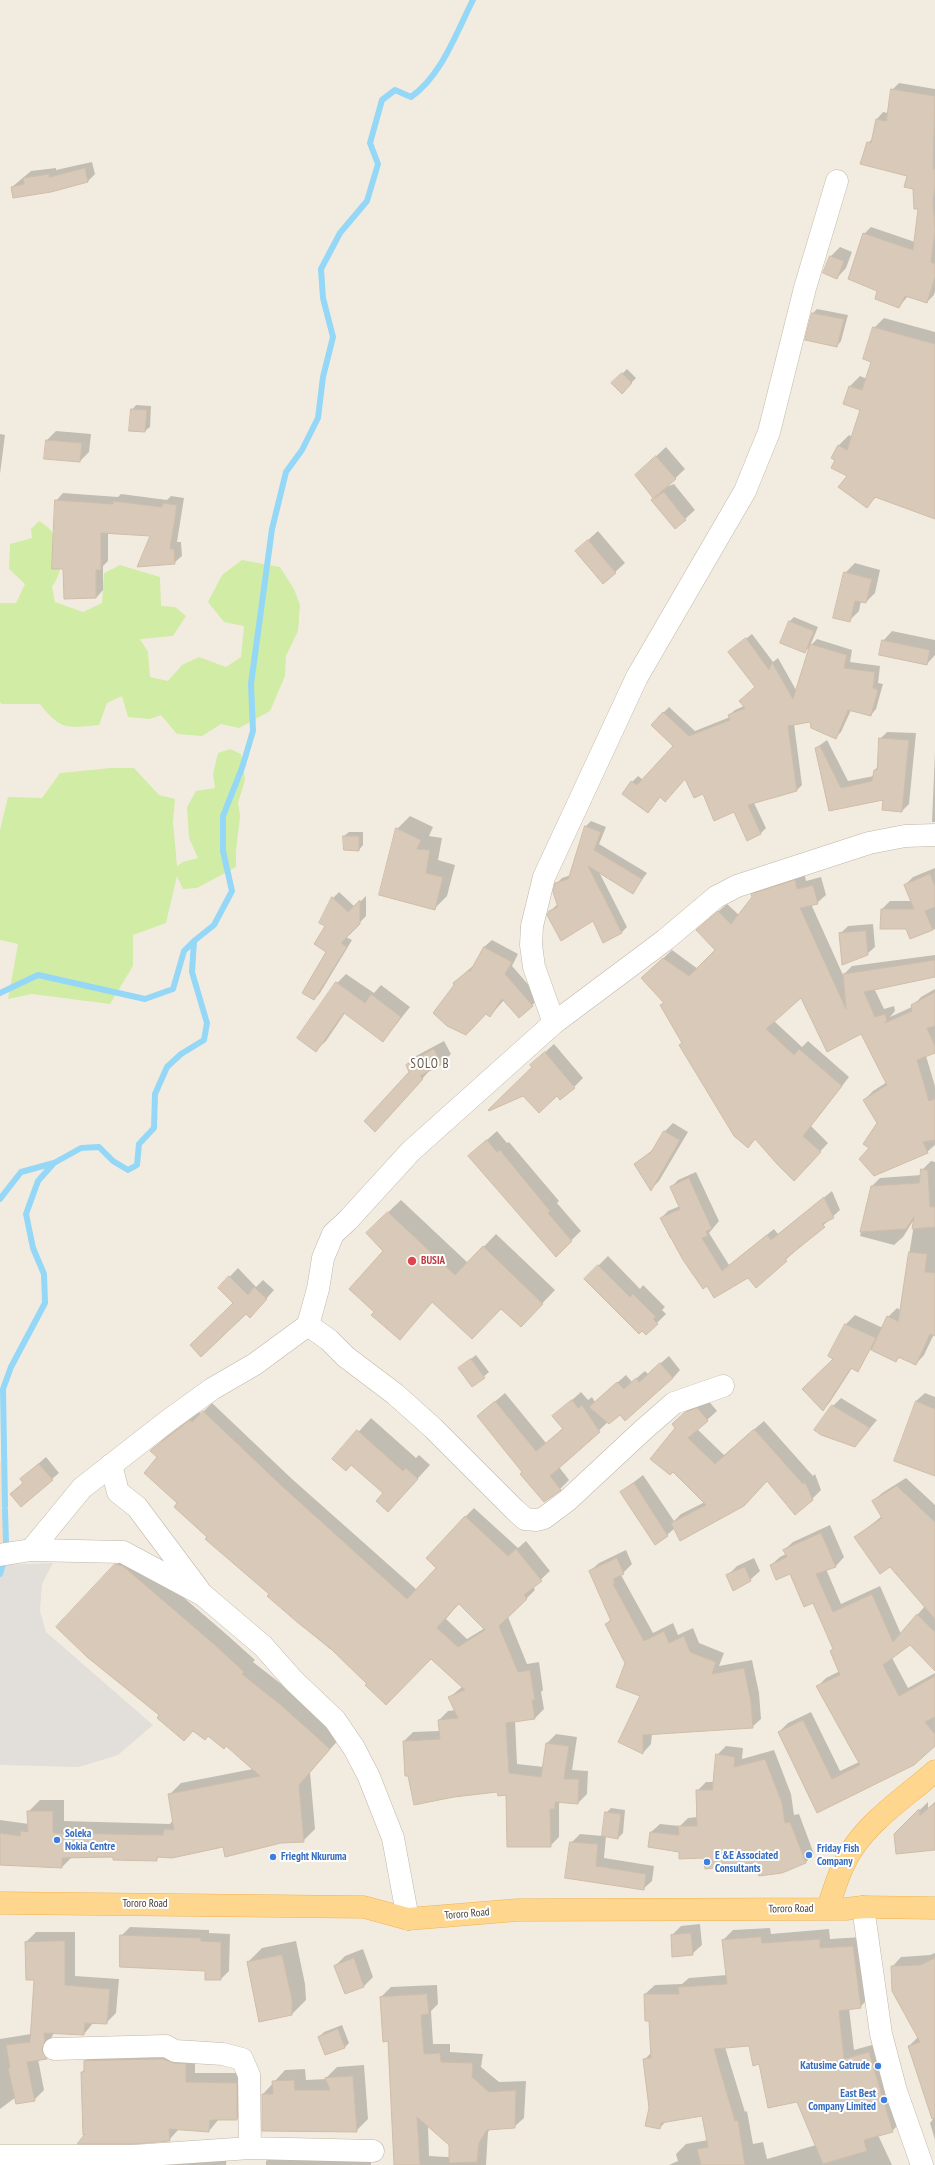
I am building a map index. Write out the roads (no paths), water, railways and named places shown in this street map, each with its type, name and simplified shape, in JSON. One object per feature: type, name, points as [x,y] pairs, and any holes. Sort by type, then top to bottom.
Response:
[{"type":"main road","points":[[828,1908],[842,1867],[851,1851],[864,1835],[887,1812],[935,1771]]},
{"type":"main road","name":"Tororo Road","points":[[0,1903],[364,1907],[408,1919],[518,1910],[863,1907],[935,1908]]},
{"type":"street","points":[[554,1023],[534,966],[531,945],[532,926],[544,877],[637,677],[745,491],[769,432],[805,288],[837,181]]},
{"type":"street","points":[[31,1550],[82,1488],[200,1398],[255,1364],[308,1325],[323,1258],[332,1234],[348,1220],[411,1151],[554,1023],[665,940],[716,897],[730,890],[782,870],[869,843],[905,836],[935,835]]},
{"type":"street","points":[[308,1325],[329,1340],[346,1357],[395,1394],[433,1428],[514,1509],[525,1519],[531,1520],[544,1518],[568,1500],[674,1403],[724,1386]]},
{"type":"street","points":[[111,1466],[118,1492],[137,1507],[203,1595]]},
{"type":"street","points":[[0,1555],[31,1550],[123,1552],[203,1595],[263,1646],[293,1680],[335,1720],[354,1748],[369,1777],[393,1838],[408,1919]]},
{"type":"street","points":[[863,1907],[881,2034],[896,2091],[922,2165]]},
{"type":"street","points":[[54,2049],[166,2046],[175,2051],[222,2054],[242,2059],[249,2075],[250,2148]]},
{"type":"street","points":[[0,2156],[132,2160],[250,2148],[373,2151]]},
{"type":"waterway","points":[[5,1506],[3,1389],[11,1367],[45,1303],[44,1274],[33,1248],[26,1214],[38,1181],[54,1163],[81,1148],[99,1147],[113,1161],[128,1170],[137,1165],[139,1144],[154,1128],[155,1094],[167,1067],[181,1054],[204,1040],[207,1023],[192,972],[194,941],[214,925],[232,891],[223,851],[223,816],[242,768],[253,731],[251,684],[272,529],[286,472],[302,450],[318,418],[323,377],[333,337],[323,298],[321,269],[340,233],[367,201],[378,164],[370,143],[382,100],[395,90],[411,97],[422,88],[440,65],[447,53],[473,0]]},
{"type":"waterway","points":[[0,993],[38,975],[145,999],[173,989],[184,951],[194,941]]},
{"type":"waterway","points":[[0,1199],[21,1172],[54,1163]]},
{"type":"waterway","points":[[5,1510],[6,1542]]},
{"type":"waterway","points":[[0,1574],[3,1564]]},
{"type":"place","name":"BUSIA","points":[[412,1261]]},
{"type":"place","name":"Soleka Nokia Centre","points":[[57,1840]]},
{"type":"place","name":"Friday Fish Company","points":[[809,1855]]},
{"type":"place","name":"Frieght Nkuruma","points":[[273,1857]]},
{"type":"place","name":"E &E Associated Consultants","points":[[707,1862]]},
{"type":"place","name":"Katusime Gatrude","points":[[878,2066]]},
{"type":"place","name":"East Best Company Limited","points":[[884,2100]]},
{"type":"district","name":"SOLO B","points":[[430,1064]]}]
